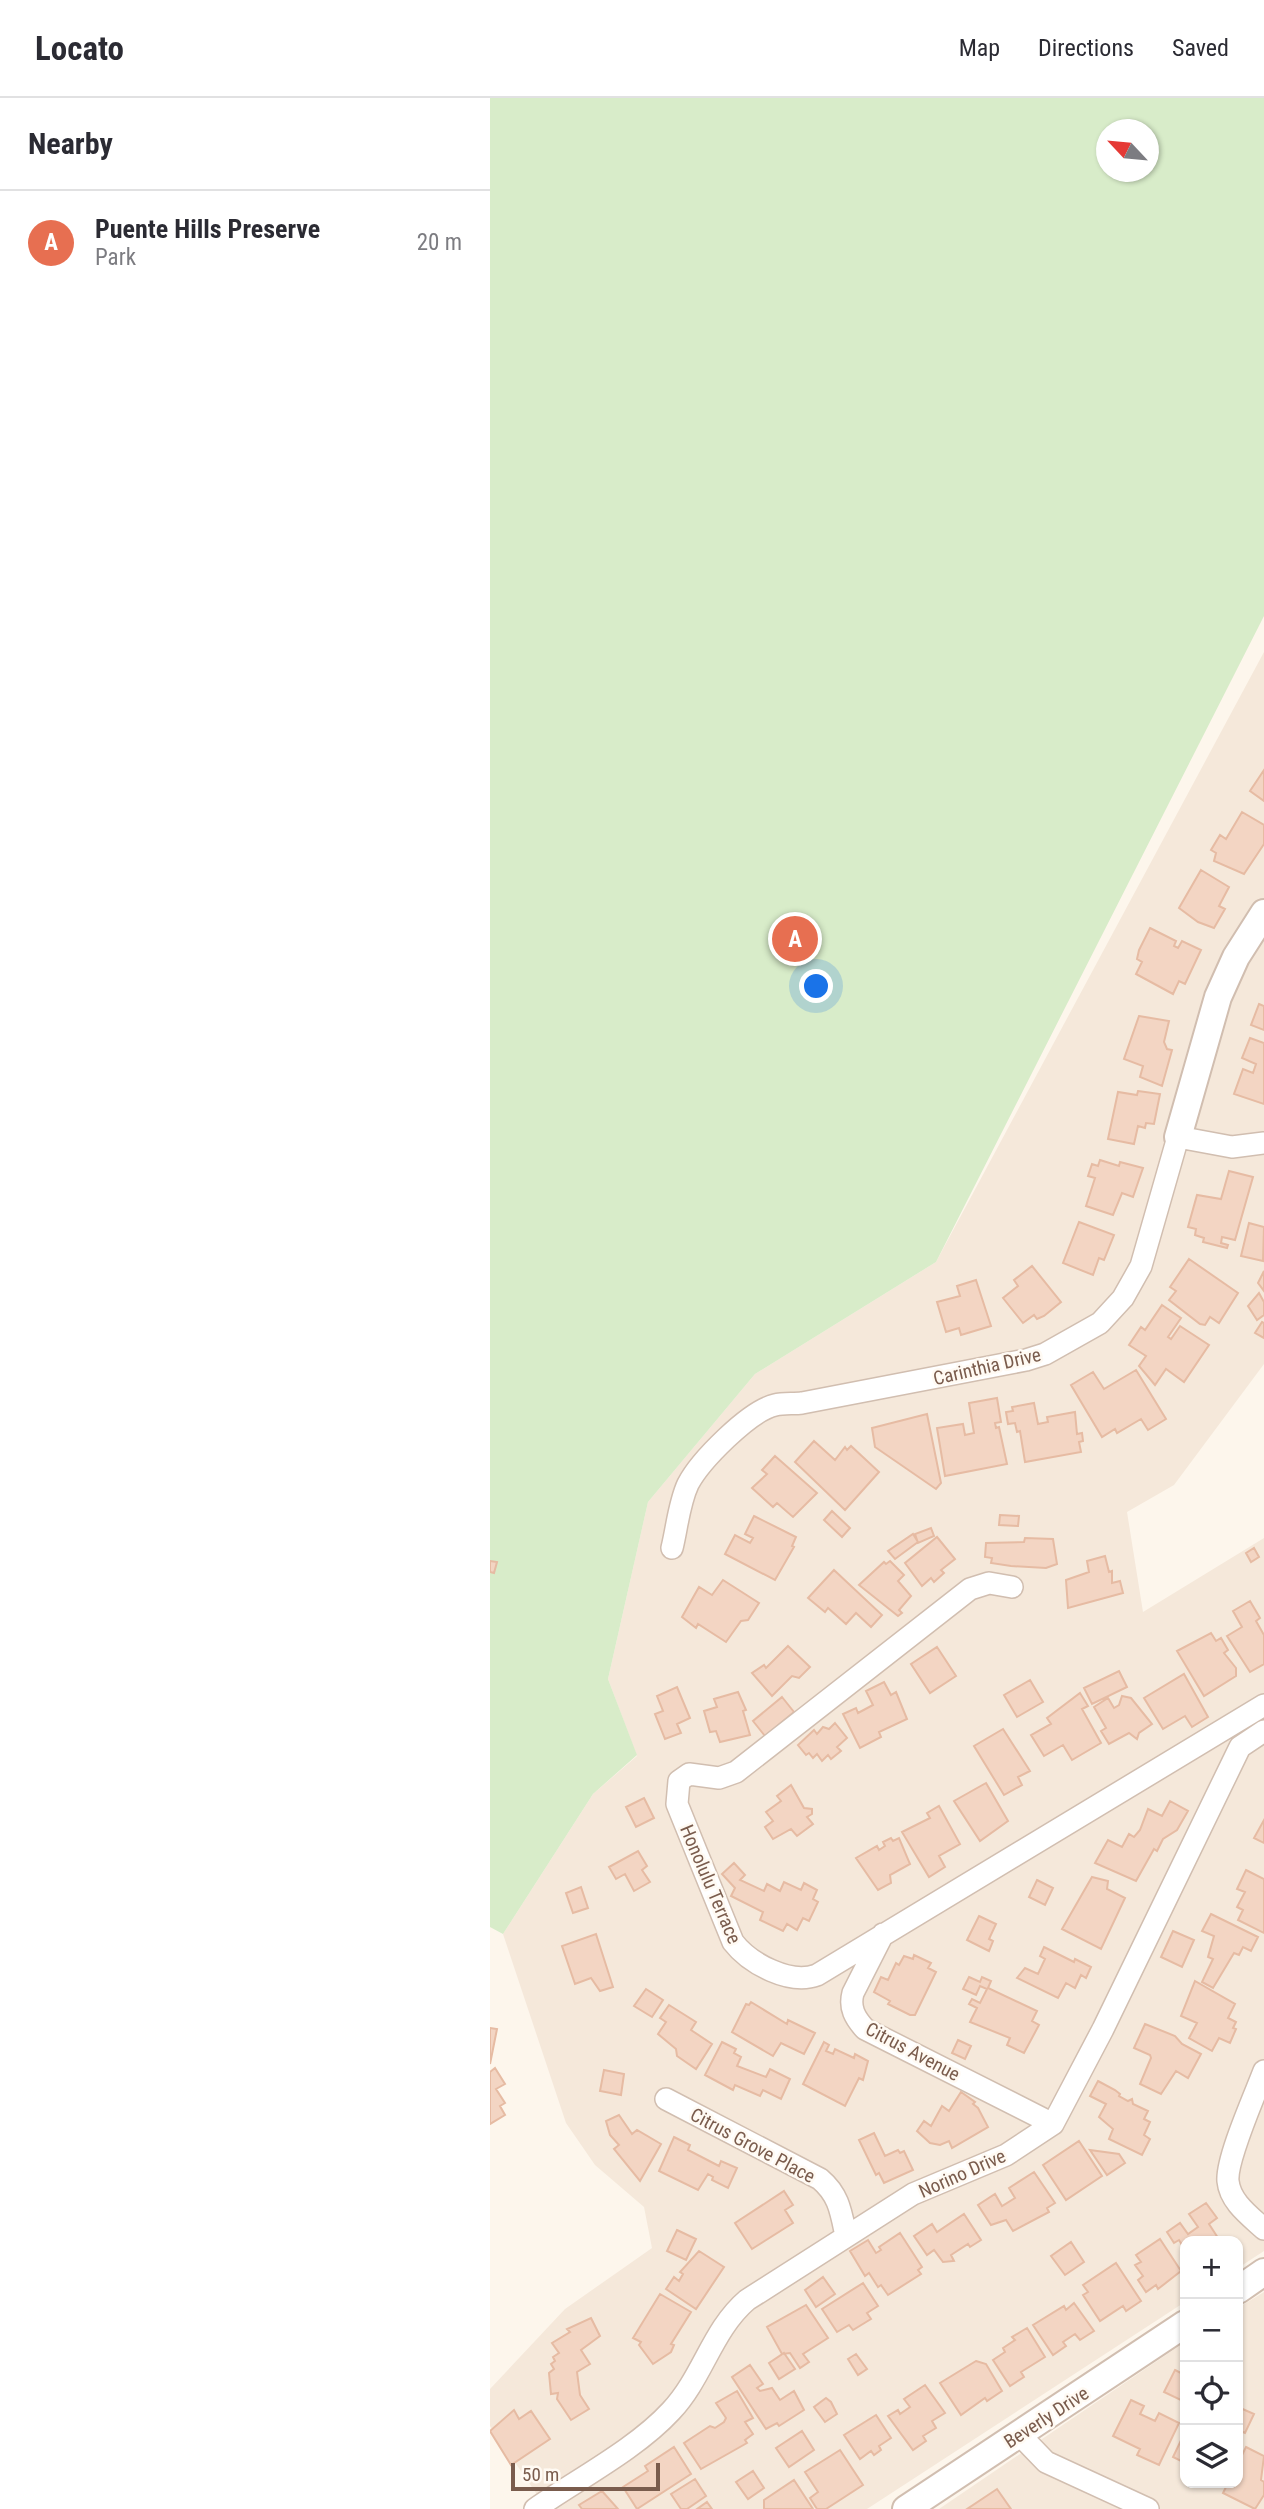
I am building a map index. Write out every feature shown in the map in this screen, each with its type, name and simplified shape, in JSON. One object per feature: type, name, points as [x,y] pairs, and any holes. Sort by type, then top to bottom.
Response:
[{"type":"street","name":"Carinthia Drive","points":[[673,1548],[687,1487],[693,1476],[719,1446],[761,1411],[774,1405],[802,1403],[1026,1360],[1064,1345],[1100,1323],[1123,1298],[1141,1266],[1218,997],[1236,957],[1264,913]]},
{"type":"street","points":[[1178,1137],[1232,1147],[1264,1143]]},
{"type":"street","name":"Honolulu Terrace","points":[[1012,1587],[989,1583],[970,1590],[736,1772],[719,1778],[689,1774],[676,1787],[677,1804],[733,1942],[742,1953],[790,1978],[800,1980],[817,1975],[1264,1705]]},
{"type":"street","name":"Norino Drive","points":[[535,2509],[647,2432],[671,2411],[694,2380],[724,2322],[741,2305],[913,2194],[1006,2155],[1053,2124],[1103,2029],[1240,1747],[1264,1731]]},
{"type":"street","name":"Citrus Avenue","points":[[883,1934],[853,1993],[851,2003],[858,2021],[866,2029],[1053,2124]]},
{"type":"street","points":[[1264,2071],[1236,2148],[1228,2181],[1238,2205],[1264,2229]]},
{"type":"street","name":"Citrus Grove Place","points":[[666,2099],[820,2179],[831,2189],[839,2202],[846,2236]]},
{"type":"street","points":[[1243,2287],[1264,2272]]},
{"type":"street","name":"Beverly Drive","points":[[906,2509],[1180,2327]]},
{"type":"street","points":[[1019,2434],[1046,2462],[1148,2509]]},
{"type":"shaded area","points":[[1264,652],[1264,1364],[1174,1485],[1127,1512],[1143,1612],[1264,1538],[1264,2251],[1243,2265],[1243,2236],[1180,2236],[1180,2305],[867,2509],[547,2509],[490,2426],[490,2389],[565,2309],[652,2248],[644,2207],[595,2165],[566,2123],[503,1934],[593,1794],[637,1756],[608,1679],[648,1502],[755,1374],[936,1262]]},
{"type":"shaded area","points":[[1264,2292],[1264,2509],[939,2509],[1180,2345],[1180,2488],[1243,2488],[1243,2305]]},
{"type":"green space","points":[[490,98],[1264,98],[1264,616],[936,1262],[755,1374],[648,1502],[608,1679],[637,1755],[593,1794],[503,1934],[490,1927]]},
{"type":"building","points":[[1264,770],[1264,801],[1250,791]]},
{"type":"building","points":[[1242,812],[1264,825],[1264,844],[1244,874],[1214,861],[1216,853],[1211,850],[1220,835],[1226,839]]},
{"type":"building","points":[[1201,870],[1229,887],[1219,906],[1225,909],[1214,928],[1198,922],[1179,908]]},
{"type":"building","points":[[1150,928],[1176,941],[1174,946],[1178,948],[1182,941],[1201,950],[1185,984],[1179,981],[1173,994],[1136,974],[1142,962],[1137,959],[1139,950]]},
{"type":"building","points":[[1259,1004],[1264,1006],[1264,1030],[1251,1025]]},
{"type":"building","points":[[1139,1016],[1169,1021],[1164,1042],[1167,1049],[1172,1050],[1162,1086],[1140,1077],[1143,1066],[1124,1059]]},
{"type":"building","points":[[1250,1038],[1264,1043],[1264,1104],[1234,1094],[1243,1069],[1253,1073],[1256,1064],[1242,1058]]},
{"type":"building","points":[[1138,1091],[1160,1094],[1154,1124],[1146,1123],[1145,1128],[1138,1126],[1134,1144],[1108,1139],[1118,1092],[1137,1095]]},
{"type":"building","points":[[1100,1160],[1119,1166],[1120,1162],[1143,1168],[1133,1197],[1122,1193],[1113,1215],[1086,1206],[1095,1178],[1088,1176],[1092,1164],[1098,1166]]},
{"type":"building","points":[[1229,1171],[1253,1177],[1235,1240],[1222,1237],[1221,1243],[1228,1245],[1227,1248],[1203,1242],[1204,1238],[1195,1235],[1196,1229],[1188,1227],[1197,1195],[1221,1199]]},
{"type":"building","points":[[1079,1222],[1114,1235],[1104,1260],[1099,1258],[1093,1275],[1063,1263]]},
{"type":"building","points":[[1249,1223],[1264,1227],[1263,1261],[1241,1256]]},
{"type":"building","points":[[1189,1259],[1238,1293],[1219,1323],[1210,1317],[1205,1325],[1200,1324],[1169,1300],[1176,1291],[1170,1287]]},
{"type":"building","points":[[1032,1266],[1061,1302],[1044,1316],[1037,1319],[1034,1315],[1023,1323],[1003,1298],[1018,1286],[1014,1280]]},
{"type":"building","points":[[1264,1271],[1264,1291],[1258,1283]]},
{"type":"building","points":[[976,1280],[991,1326],[961,1335],[959,1328],[946,1332],[937,1302],[960,1296],[957,1286]]},
{"type":"building","points":[[1259,1293],[1264,1302],[1264,1315],[1257,1320],[1248,1306]]},
{"type":"building","points":[[1162,1305],[1181,1318],[1168,1337],[1171,1339],[1180,1326],[1209,1345],[1184,1382],[1166,1369],[1155,1385],[1139,1366],[1146,1356],[1129,1345],[1141,1327],[1145,1330]]},
{"type":"building","points":[[1262,1322],[1264,1323],[1264,1338],[1255,1333]]},
{"type":"building","points":[[1136,1370],[1166,1419],[1148,1430],[1141,1419],[1117,1433],[1115,1429],[1102,1437],[1071,1385],[1093,1372],[1104,1389]]},
{"type":"building","points":[[997,1398],[1001,1422],[995,1423],[996,1428],[999,1427],[1007,1464],[945,1476],[937,1428],[963,1424],[965,1435],[974,1433],[969,1403]]},
{"type":"building","points":[[1034,1403],[1038,1424],[1048,1422],[1047,1417],[1075,1412],[1077,1434],[1082,1433],[1083,1441],[1079,1442],[1081,1452],[1025,1462],[1020,1431],[1017,1432],[1015,1423],[1008,1424],[1006,1412],[1013,1411],[1012,1407]]},
{"type":"building","points":[[927,1414],[941,1483],[936,1489],[875,1447],[872,1428]]},
{"type":"building","points":[[814,1441],[835,1460],[845,1447],[847,1450],[851,1446],[879,1472],[845,1510],[795,1462]]},
{"type":"building","points":[[775,1456],[817,1493],[793,1517],[777,1503],[773,1507],[752,1488],[767,1474],[762,1470]]},
{"type":"building","points":[[832,1511],[850,1528],[842,1537],[824,1520]]},
{"type":"building","points":[[1000,1515],[1019,1516],[1018,1526],[999,1525]]},
{"type":"building","points":[[754,1516],[796,1537],[792,1546],[794,1547],[775,1580],[725,1554],[735,1535],[750,1543],[753,1538],[745,1534]]},
{"type":"building","points":[[931,1528],[934,1536],[918,1543],[915,1534]]},
{"type":"building","points":[[913,1534],[918,1542],[895,1559],[888,1551]]},
{"type":"building","points":[[937,1537],[955,1559],[941,1570],[944,1573],[934,1582],[931,1578],[922,1586],[905,1563]]},
{"type":"building","points":[[1025,1538],[1053,1539],[1057,1564],[1046,1568],[1011,1566],[991,1563],[992,1558],[985,1557],[986,1543],[1024,1542]]},
{"type":"building","points":[[1254,1548],[1259,1557],[1251,1562],[1246,1553]]},
{"type":"building","points":[[1105,1556],[1109,1572],[1112,1571],[1112,1583],[1120,1581],[1123,1593],[1068,1608],[1066,1580],[1089,1572],[1087,1561]]},
{"type":"building","points":[[490,1561],[497,1562],[494,1573],[490,1572]]},
{"type":"building","points":[[890,1561],[904,1575],[898,1581],[911,1596],[899,1610],[902,1613],[898,1616],[859,1585],[884,1562],[886,1564]]},
{"type":"building","points":[[834,1570],[882,1615],[871,1627],[856,1613],[846,1624],[828,1608],[825,1612],[808,1598]]},
{"type":"building","points":[[723,1580],[759,1603],[748,1620],[741,1621],[726,1642],[698,1624],[696,1628],[682,1617],[699,1587],[712,1595]]},
{"type":"building","points":[[1250,1601],[1260,1618],[1256,1621],[1264,1635],[1264,1664],[1250,1672],[1227,1636],[1242,1627],[1233,1611]]},
{"type":"building","points":[[1211,1633],[1216,1641],[1221,1638],[1228,1650],[1224,1653],[1236,1668],[1236,1676],[1204,1696],[1177,1651]]},
{"type":"building","points":[[788,1646],[810,1667],[799,1678],[792,1676],[772,1696],[752,1673],[764,1665],[766,1668]]},
{"type":"building","points":[[937,1647],[956,1676],[930,1693],[911,1664]]},
{"type":"building","points":[[1119,1671],[1127,1687],[1092,1704],[1084,1688]]},
{"type":"building","points":[[1184,1674],[1208,1717],[1192,1727],[1185,1716],[1163,1729],[1144,1698]]},
{"type":"building","points":[[1030,1680],[1043,1702],[1017,1717],[1004,1695]]},
{"type":"building","points":[[884,1682],[891,1695],[896,1692],[907,1719],[879,1732],[881,1737],[860,1748],[843,1714],[856,1708],[858,1713],[873,1705],[866,1691]]},
{"type":"building","points":[[677,1687],[690,1718],[677,1724],[681,1733],[665,1739],[655,1714],[663,1711],[657,1696]]},
{"type":"building","points":[[738,1692],[746,1710],[743,1711],[750,1735],[720,1742],[716,1731],[710,1732],[704,1711],[717,1707],[714,1699]]},
{"type":"building","points":[[1080,1693],[1088,1706],[1082,1709],[1101,1743],[1072,1760],[1063,1745],[1044,1756],[1031,1735],[1051,1724],[1047,1718]]},
{"type":"building","points":[[1122,1696],[1131,1698],[1152,1724],[1139,1733],[1137,1739],[1129,1733],[1109,1744],[1101,1731],[1106,1728],[1094,1707],[1108,1698],[1114,1708],[1119,1705]]},
{"type":"building","points":[[782,1697],[794,1712],[765,1736],[753,1721]]},
{"type":"building","points":[[835,1723],[847,1738],[837,1747],[841,1751],[831,1759],[828,1755],[822,1761],[817,1754],[813,1758],[809,1753],[806,1755],[798,1745],[814,1730],[817,1734],[823,1727],[829,1729]]},
{"type":"building","points":[[1003,1729],[1030,1771],[1018,1777],[1022,1785],[1004,1795],[974,1746]]},
{"type":"building","points":[[986,1783],[1008,1821],[980,1841],[954,1801]]},
{"type":"building","points":[[791,1785],[804,1808],[812,1809],[812,1814],[807,1817],[813,1824],[797,1836],[791,1829],[773,1839],[765,1827],[773,1821],[766,1812],[781,1801],[777,1796]]},
{"type":"building","points":[[644,1798],[654,1818],[636,1827],[626,1807]]},
{"type":"building","points":[[1170,1801],[1188,1811],[1177,1830],[1163,1839],[1157,1851],[1154,1849],[1136,1881],[1095,1863],[1108,1840],[1122,1847],[1129,1834],[1134,1837],[1140,1830],[1148,1809],[1162,1816]]},
{"type":"building","points":[[939,1806],[960,1844],[939,1856],[945,1867],[929,1877],[902,1832],[930,1818],[927,1813]]},
{"type":"building","points":[[1264,1820],[1264,1843],[1254,1838]]},
{"type":"building","points":[[891,1838],[893,1841],[899,1838],[910,1864],[890,1875],[891,1883],[878,1890],[856,1858],[877,1846],[879,1850],[885,1846],[883,1842]]},
{"type":"building","points":[[638,1851],[647,1866],[642,1870],[650,1882],[634,1891],[625,1874],[616,1879],[609,1867]]},
{"type":"building","points":[[734,1863],[745,1875],[740,1880],[764,1891],[767,1884],[780,1891],[784,1882],[801,1890],[804,1883],[817,1890],[813,1899],[818,1902],[809,1921],[803,1918],[797,1930],[787,1924],[783,1931],[760,1920],[763,1912],[731,1896],[735,1888],[722,1874]]},
{"type":"building","points":[[1246,1870],[1264,1879],[1264,1933],[1238,1920],[1243,1910],[1237,1907],[1245,1892],[1237,1889]]},
{"type":"building","points":[[1092,1877],[1108,1881],[1107,1889],[1125,1898],[1101,1949],[1062,1929]]},
{"type":"building","points":[[1037,1880],[1053,1888],[1045,1905],[1029,1897]]},
{"type":"building","points":[[581,1887],[588,1908],[573,1913],[566,1893]]},
{"type":"building","points":[[1211,1914],[1258,1937],[1251,1951],[1243,1947],[1239,1955],[1234,1953],[1213,1988],[1202,1982],[1213,1959],[1208,1957],[1214,1936],[1202,1931]]},
{"type":"building","points":[[979,1916],[996,1924],[989,1939],[993,1941],[989,1951],[967,1940]]},
{"type":"building","points":[[1173,1931],[1194,1940],[1182,1967],[1161,1957]]},
{"type":"building","points":[[596,1934],[613,1987],[600,1991],[591,1978],[575,1984],[562,1946]]},
{"type":"building","points":[[1044,1947],[1091,1967],[1086,1978],[1081,1975],[1075,1988],[1066,1983],[1058,1998],[1017,1978],[1025,1968],[1038,1974],[1045,1959],[1040,1956]]},
{"type":"building","points":[[914,1955],[931,1963],[928,1968],[936,1972],[915,2015],[910,2015],[888,2004],[890,2001],[874,1992],[881,1977],[888,1980],[896,1963],[899,1965],[904,1956],[913,1959]]},
{"type":"building","points":[[969,1977],[980,1982],[982,1977],[991,1981],[988,1988],[1037,2011],[1032,2021],[1039,2025],[1024,2053],[1007,2045],[1010,2038],[970,2022],[977,2008],[969,2004],[972,1999],[980,2003],[987,1989],[980,1986],[976,1995],[963,1989]]},
{"type":"building","points":[[1195,1981],[1235,2004],[1228,2018],[1236,2022],[1230,2043],[1219,2038],[1212,2051],[1189,2038],[1197,2023],[1181,2016]]},
{"type":"building","points":[[646,1989],[663,2000],[652,2017],[634,2006]]},
{"type":"building","points":[[751,2002],[787,2024],[788,2020],[815,2033],[804,2054],[781,2043],[773,2056],[732,2032],[746,2004]]},
{"type":"building","points":[[669,2005],[696,2022],[691,2030],[712,2044],[696,2069],[677,2056],[676,2049],[658,2034],[666,2022],[660,2018]]},
{"type":"building","points":[[1145,2024],[1175,2036],[1182,2044],[1201,2054],[1188,2078],[1176,2071],[1161,2094],[1140,2084],[1151,2058],[1134,2048]]},
{"type":"building","points":[[490,2028],[497,2029],[490,2064]]},
{"type":"building","points":[[958,2040],[971,2046],[965,2059],[952,2053]]},
{"type":"building","points":[[722,2042],[736,2049],[734,2053],[741,2057],[737,2066],[766,2077],[770,2069],[790,2079],[781,2099],[763,2090],[760,2096],[735,2085],[733,2090],[705,2075]]},
{"type":"building","points":[[824,2042],[829,2045],[826,2051],[833,2054],[835,2049],[854,2058],[855,2054],[868,2061],[863,2080],[859,2078],[845,2106],[803,2084]]},
{"type":"building","points":[[495,2068],[505,2084],[496,2089],[505,2103],[500,2106],[505,2115],[490,2124],[490,2072]]},
{"type":"building","points":[[604,2070],[624,2074],[621,2095],[600,2091]]},
{"type":"building","points":[[1098,2081],[1148,2111],[1144,2119],[1150,2122],[1144,2135],[1150,2139],[1142,2155],[1109,2139],[1113,2129],[1099,2117],[1106,2104],[1090,2096]]},
{"type":"building","points":[[961,2092],[975,2102],[973,2104],[988,2127],[952,2148],[949,2141],[940,2145],[930,2143],[917,2131],[924,2121],[931,2126],[942,2106],[949,2111]]},
{"type":"building","points":[[619,2115],[632,2134],[637,2130],[661,2144],[640,2181],[614,2149],[619,2145],[610,2135],[606,2121]]},
{"type":"building","points":[[874,2133],[885,2156],[898,2150],[900,2153],[904,2151],[913,2170],[884,2183],[879,2173],[876,2175],[859,2140]]},
{"type":"building","points":[[674,2137],[690,2145],[688,2150],[719,2166],[721,2161],[737,2168],[728,2188],[712,2180],[713,2177],[708,2174],[698,2190],[659,2171]]},
{"type":"building","points":[[1079,2141],[1102,2176],[1066,2200],[1043,2165]]},
{"type":"building","points":[[1090,2150],[1119,2154],[1125,2163],[1107,2175]]},
{"type":"building","points":[[1034,2172],[1055,2203],[1047,2208],[1049,2212],[1013,2231],[1006,2220],[991,2225],[978,2205],[995,2194],[1002,2206],[1015,2198],[1009,2188]]},
{"type":"building","points":[[784,2191],[793,2205],[785,2210],[793,2223],[752,2249],[735,2223]]},
{"type":"building","points":[[1206,2203],[1217,2218],[1209,2224],[1217,2236],[1180,2236],[1180,2242],[1174,2243],[1167,2232],[1180,2223],[1188,2234],[1198,2227],[1189,2214]]},
{"type":"building","points":[[964,2214],[981,2240],[970,2247],[968,2244],[951,2255],[954,2261],[943,2262],[934,2250],[927,2255],[914,2236],[932,2224],[937,2232]]},
{"type":"building","points":[[677,2230],[696,2239],[686,2260],[667,2251]]},
{"type":"building","points":[[900,2233],[922,2267],[918,2270],[921,2274],[888,2295],[881,2285],[878,2287],[869,2273],[865,2276],[850,2251],[868,2240],[876,2253],[881,2250],[879,2247]]},
{"type":"building","points":[[1160,2239],[1180,2272],[1158,2289],[1156,2285],[1146,2292],[1138,2280],[1143,2276],[1135,2265],[1141,2262],[1136,2255]]},
{"type":"building","points":[[1071,2242],[1084,2262],[1065,2275],[1051,2256]]},
{"type":"building","points":[[699,2251],[724,2267],[696,2309],[666,2289],[674,2277],[679,2281],[683,2274],[680,2272]]},
{"type":"building","points":[[1116,2263],[1141,2301],[1126,2311],[1123,2306],[1100,2321],[1083,2295],[1088,2292],[1083,2285]]},
{"type":"building","points":[[823,2277],[835,2294],[816,2307],[805,2290]]},
{"type":"building","points":[[863,2283],[878,2306],[867,2313],[871,2319],[853,2330],[849,2325],[837,2332],[822,2309]]},
{"type":"building","points":[[660,2294],[691,2312],[671,2344],[674,2345],[671,2352],[653,2364],[639,2345],[641,2342],[633,2338]]},
{"type":"building","points":[[1074,2303],[1094,2331],[1080,2340],[1075,2334],[1063,2342],[1066,2346],[1053,2355],[1033,2325],[1064,2306],[1066,2310]]},
{"type":"building","points":[[806,2305],[828,2338],[803,2354],[809,2362],[800,2368],[790,2353],[782,2354],[767,2327]]},
{"type":"building","points":[[591,2318],[600,2336],[581,2350],[590,2364],[577,2372],[580,2395],[589,2409],[571,2420],[557,2399],[558,2393],[551,2394],[549,2373],[554,2369],[551,2364],[555,2361],[553,2357],[559,2353],[552,2343],[570,2332],[567,2329]]},
{"type":"building","points":[[1027,2328],[1045,2357],[1021,2372],[1024,2377],[1010,2386],[993,2360],[1005,2352],[1003,2348],[1015,2340],[1012,2337]]},
{"type":"building","points":[[784,2353],[795,2369],[779,2379],[769,2363]]},
{"type":"building","points":[[856,2354],[867,2369],[858,2375],[848,2359]]},
{"type":"building","points":[[976,2361],[986,2364],[1002,2391],[987,2401],[985,2398],[961,2415],[940,2383]]},
{"type":"building","points":[[750,2365],[763,2384],[757,2388],[760,2391],[772,2388],[780,2400],[794,2391],[804,2410],[779,2426],[777,2423],[766,2429],[732,2377]]},
{"type":"building","points":[[1175,2370],[1180,2372],[1180,2400],[1164,2392]]},
{"type":"building","points":[[925,2385],[945,2413],[932,2421],[936,2428],[923,2436],[926,2441],[913,2450],[888,2416],[898,2410],[900,2414],[910,2407],[904,2399]]},
{"type":"building","points":[[737,2391],[753,2418],[745,2422],[753,2434],[745,2440],[747,2443],[701,2469],[684,2443],[710,2426],[715,2428],[724,2422],[726,2418],[716,2403]]},
{"type":"building","points":[[826,2398],[837,2414],[825,2422],[814,2407]]},
{"type":"building","points":[[1131,2400],[1144,2406],[1140,2414],[1155,2421],[1159,2413],[1179,2423],[1159,2465],[1137,2455],[1140,2449],[1113,2436]]},
{"type":"building","points":[[1243,2409],[1254,2414],[1245,2433],[1243,2432]]},
{"type":"building","points":[[514,2410],[519,2419],[531,2411],[550,2439],[511,2465],[490,2431]]},
{"type":"building","points":[[876,2415],[891,2438],[879,2446],[881,2450],[874,2455],[871,2451],[860,2459],[844,2435]]},
{"type":"building","points":[[802,2431],[814,2450],[789,2467],[776,2448]]},
{"type":"building","points":[[1180,2442],[1180,2460],[1173,2457]]},
{"type":"building","points":[[674,2447],[691,2474],[637,2509],[623,2487],[648,2471],[645,2466]]},
{"type":"building","points":[[1246,2447],[1264,2456],[1261,2480],[1264,2482],[1264,2495],[1255,2509],[1223,2493],[1226,2488],[1243,2488],[1243,2453]]},
{"type":"building","points":[[840,2450],[863,2485],[826,2509],[817,2509],[810,2498],[818,2492],[805,2472]]},
{"type":"building","points":[[753,2471],[764,2488],[748,2499],[736,2482]]},
{"type":"building","points":[[695,2479],[706,2496],[687,2509],[681,2509],[671,2494]]},
{"type":"building","points":[[794,2480],[813,2509],[764,2509],[764,2500]]},
{"type":"building","points":[[997,2489],[1011,2509],[967,2509]]},
{"type":"building","points":[[602,2491],[618,2509],[582,2509],[579,2505]]},
{"type":"building","points":[[707,2502],[712,2509],[697,2509]]},
{"type":"place","name":"Puente Hills Preserve","points":[[795,939]]}]
